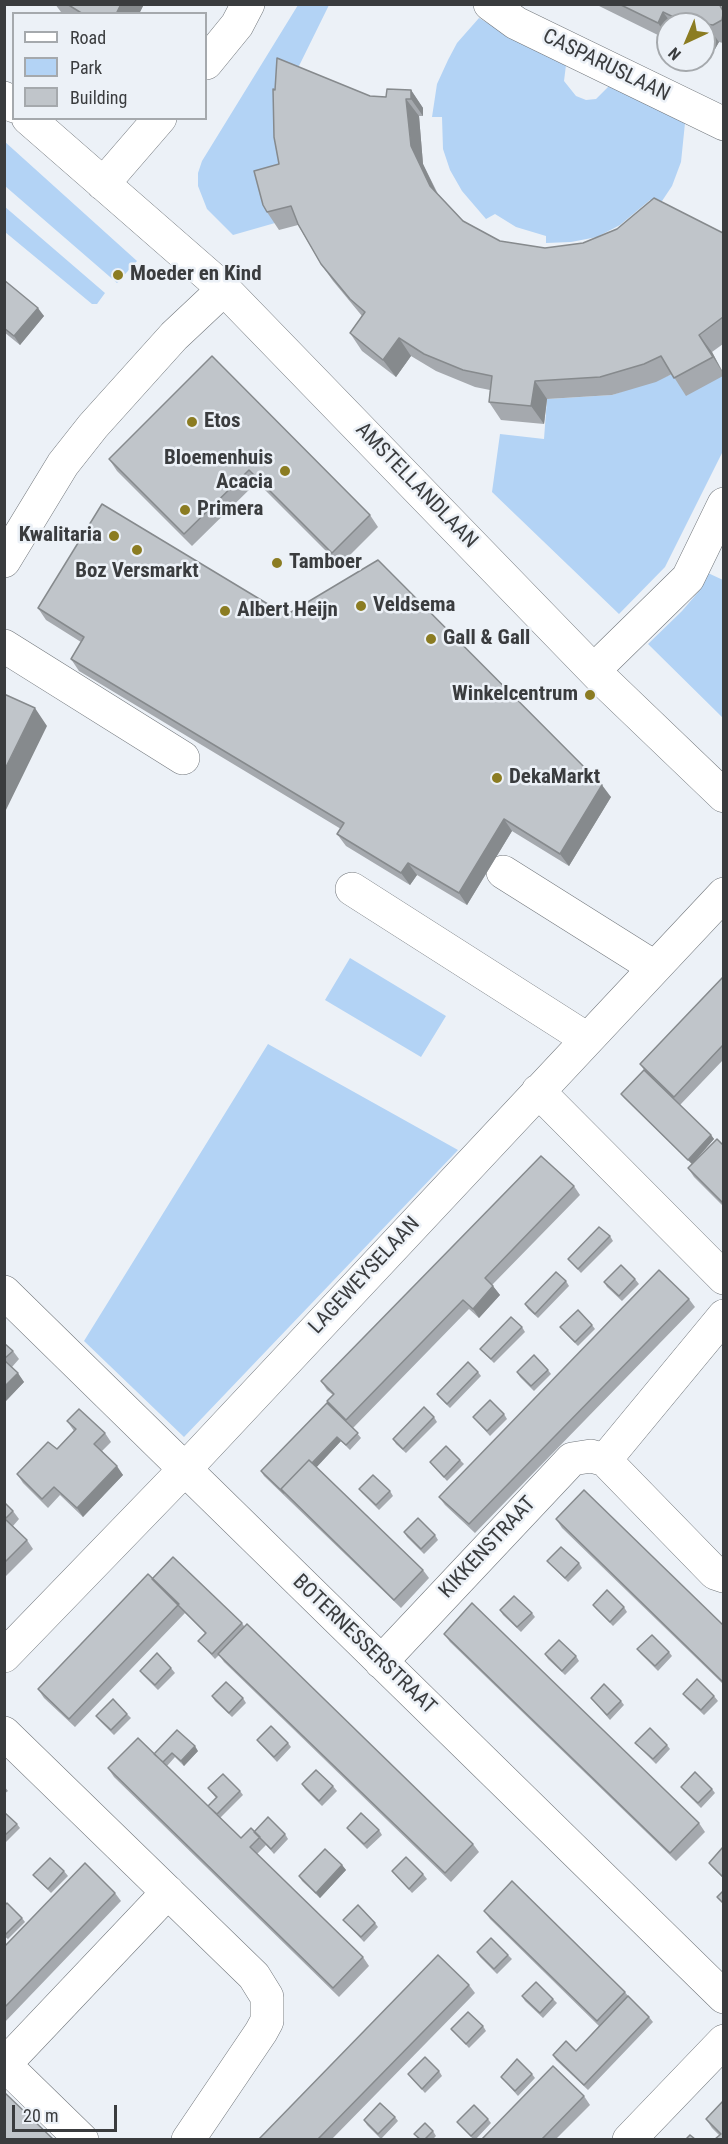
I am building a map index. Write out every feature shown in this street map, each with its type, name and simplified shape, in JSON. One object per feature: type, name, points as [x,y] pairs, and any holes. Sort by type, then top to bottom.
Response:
[{"type":"street","points":[[207,62],[237,25],[248,4]]},
{"type":"street","name":"CASPARUSLAAN","points":[[490,4],[516,23],[723,124]]},
{"type":"street","name":"AMSTELLANDLAAN","points":[[30,120],[224,289],[594,670],[723,796]]},
{"type":"street","points":[[103,184],[157,120]]},
{"type":"street","points":[[4,561],[63,464],[93,426],[174,336],[224,289]]},
{"type":"street","points":[[594,670],[688,578],[723,504]]},
{"type":"street","points":[[4,646],[183,758]]},
{"type":"street","points":[[502,872],[654,967]]},
{"type":"street","points":[[352,889],[587,1039]]},
{"type":"street","name":"LAGEWEYSELAAN","points":[[4,1656],[185,1469],[723,894]]},
{"type":"street","points":[[538,1091],[723,1278]]},
{"type":"street","name":"BOTERNESSERSTRAAT","points":[[4,1292],[723,1998]]},
{"type":"street","points":[[723,1316],[605,1460],[715,1573],[723,1576]]},
{"type":"street","name":"KIKKENSTRAAT","points":[[381,1662],[572,1458],[591,1456],[605,1460]]},
{"type":"street","points":[[4,1733],[262,1985],[269,2009],[261,2032],[188,2139]]},
{"type":"street","points":[[82,2139],[5,2064],[168,1892]]},
{"type":"street","points":[[629,2139],[723,2041]]},
{"type":"green space","points":[[298,5],[329,5],[298,68],[275,223],[233,235],[207,209],[198,186],[198,173],[202,161]]},
{"type":"green space","points":[[479,18],[566,65],[564,81],[576,96],[586,100],[596,99],[609,86],[685,123],[681,162],[672,186],[658,207],[650,200],[620,225],[597,237],[571,242],[546,243],[546,236],[516,227],[495,214],[486,219],[462,191],[450,170],[443,149],[442,117],[432,117],[437,84],[448,60],[457,43]]},
{"type":"green space","points":[[4,141],[137,261],[117,283],[5,186]]},
{"type":"green space","points":[[4,206],[105,293],[97,304],[92,304],[5,232]]},
{"type":"green space","points":[[673,374],[723,376],[723,451],[665,567],[619,614],[492,492],[500,434],[544,439],[547,399],[612,395]]},
{"type":"green space","points":[[708,573],[723,580],[723,718],[648,644],[700,590]]},
{"type":"green space","points":[[350,958],[446,1016],[421,1057],[325,1000]]},
{"type":"green space","points":[[268,1044],[458,1150],[184,1437],[84,1341]]},
{"type":"building","points":[[67,4],[121,4],[117,12],[80,12]]},
{"type":"building","points":[[619,4],[719,4],[723,11],[722,20],[716,23],[716,12],[656,12],[656,22]]},
{"type":"building","points":[[277,58],[370,96],[386,97],[387,89],[411,90],[411,99],[406,99],[411,146],[430,186],[463,221],[500,241],[545,248],[583,243],[617,229],[654,198],[723,233],[723,317],[699,335],[713,357],[674,378],[661,356],[644,364],[600,377],[535,381],[531,406],[489,402],[492,376],[463,370],[424,354],[399,338],[383,360],[350,333],[365,312],[350,299],[321,264],[298,224],[291,206],[267,212],[263,205],[254,171],[279,164],[274,137],[273,89],[275,90]]},
{"type":"building","points":[[4,280],[38,308],[14,336],[4,328]]},
{"type":"building","points":[[212,356],[370,515],[332,553],[249,470],[184,534],[109,459]]},
{"type":"building","points":[[102,504],[286,615],[378,560],[602,785],[560,854],[504,819],[459,893],[408,863],[401,873],[337,834],[344,823],[71,659],[84,637],[38,608]]},
{"type":"building","points":[[4,694],[35,708],[4,771]]},
{"type":"building","points":[[723,977],[723,1045],[674,1097],[640,1064]]},
{"type":"building","points":[[644,1070],[711,1135],[688,1160],[621,1094]]},
{"type":"building","points":[[717,1139],[723,1145],[723,1203],[688,1168]]},
{"type":"building","points":[[541,1156],[574,1186],[485,1278],[493,1286],[473,1309],[463,1300],[346,1420],[327,1401],[334,1394],[321,1381]]},
{"type":"building","points":[[599,1227],[610,1236],[578,1269],[568,1259]]},
{"type":"building","points":[[621,1265],[635,1279],[619,1296],[604,1282]]},
{"type":"building","points":[[659,1270],[689,1299],[469,1524],[439,1497]]},
{"type":"building","points":[[556,1272],[566,1281],[535,1314],[525,1304]]},
{"type":"building","points":[[578,1310],[592,1325],[575,1342],[560,1327]]},
{"type":"building","points":[[511,1317],[522,1327],[491,1359],[480,1349]]},
{"type":"building","points":[[4,1343],[13,1351],[4,1359]]},
{"type":"building","points":[[534,1355],[548,1370],[531,1386],[517,1372]]},
{"type":"building","points":[[4,1360],[18,1373],[4,1387]]},
{"type":"building","points":[[468,1362],[478,1372],[447,1404],[437,1394]]},
{"type":"building","points":[[490,1400],[504,1414],[487,1431],[473,1417]]},
{"type":"building","points":[[327,1403],[358,1433],[346,1445],[337,1437],[312,1463],[309,1460],[281,1489],[284,1493],[261,1471]]},
{"type":"building","points":[[424,1407],[434,1417],[403,1449],[393,1439]]},
{"type":"building","points":[[79,1409],[105,1433],[94,1444],[117,1466],[77,1508],[54,1487],[42,1499],[17,1474],[48,1442],[57,1449],[76,1429],[67,1421]]},
{"type":"building","points":[[446,1446],[460,1460],[444,1477],[430,1462]]},
{"type":"building","points":[[309,1460],[423,1570],[394,1600],[281,1489]]},
{"type":"building","points":[[373,1475],[390,1491],[376,1505],[359,1489]]},
{"type":"building","points":[[584,1490],[723,1625],[723,1682],[556,1519]]},
{"type":"building","points":[[4,1502],[13,1511],[5,1519],[27,1540],[4,1563]]},
{"type":"building","points":[[418,1518],[435,1535],[421,1549],[404,1532]]},
{"type":"building","points":[[561,1547],[579,1563],[565,1578],[547,1561]]},
{"type":"building","points":[[173,1557],[242,1623],[212,1654],[198,1641],[206,1633],[152,1579]]},
{"type":"building","points":[[148,1574],[179,1604],[69,1719],[38,1689]]},
{"type":"building","points":[[607,1590],[624,1607],[610,1622],[593,1605]]},
{"type":"building","points":[[514,1596],[532,1613],[517,1627],[500,1610]]},
{"type":"building","points":[[472,1603],[699,1823],[670,1853],[444,1634]]},
{"type":"building","points":[[247,1624],[473,1844],[445,1873],[218,1654]]},
{"type":"building","points":[[652,1635],[669,1652],[655,1666],[637,1649]]},
{"type":"building","points":[[559,1640],[576,1656],[562,1671],[545,1654]]},
{"type":"building","points":[[157,1653],[171,1668],[155,1685],[140,1671]]},
{"type":"building","points":[[697,1679],[714,1696],[701,1710],[683,1694]]},
{"type":"building","points":[[226,1682],[243,1698],[229,1713],[212,1696]]},
{"type":"building","points":[[604,1684],[621,1701],[607,1715],[591,1698]]},
{"type":"building","points":[[113,1699],[127,1714],[111,1730],[96,1716]]},
{"type":"building","points":[[271,1726],[288,1743],[274,1757],[257,1740]]},
{"type":"building","points":[[650,1728],[667,1745],[653,1759],[635,1743]]},
{"type":"building","points":[[177,1730],[195,1746],[181,1761],[172,1753],[163,1762],[154,1754]]},
{"type":"building","points":[[138,1738],[241,1838],[251,1828],[260,1837],[250,1847],[363,1957],[333,1988],[108,1768]]},
{"type":"building","points":[[316,1770],[333,1786],[319,1801],[302,1784]]},
{"type":"building","points":[[695,1772],[712,1789],[698,1803],[681,1787]]},
{"type":"building","points":[[223,1774],[240,1791],[217,1814],[208,1806],[217,1797],[208,1788]]},
{"type":"building","points":[[4,1812],[17,1824],[4,1836]]},
{"type":"building","points":[[361,1813],[379,1830],[364,1844],[347,1828]]},
{"type":"building","points":[[268,1817],[285,1834],[271,1849],[254,1832]]},
{"type":"building","points":[[723,1847],[723,1877],[709,1863]]},
{"type":"building","points":[[325,1849],[342,1865],[316,1893],[299,1876]]},
{"type":"building","points":[[406,1857],[423,1874],[409,1889],[392,1871]]},
{"type":"building","points":[[50,1858],[64,1871],[48,1889],[33,1875]]},
{"type":"building","points":[[85,1863],[115,1893],[4,2008],[4,1947]]},
{"type":"building","points":[[512,1881],[625,1992],[597,2021],[484,1911]]},
{"type":"building","points":[[723,1891],[723,1903],[717,1897]]},
{"type":"building","points":[[7,1903],[22,1918],[5,1935],[4,1906]]},
{"type":"building","points":[[358,1905],[375,1923],[361,1937],[343,1920]]},
{"type":"building","points":[[491,1938],[508,1955],[494,1969],[477,1952]]},
{"type":"building","points":[[438,1955],[469,1985],[318,2139],[259,2139]]},
{"type":"building","points":[[536,1982],[553,1999],[540,2013],[522,1996]]},
{"type":"building","points":[[628,1996],[649,2017],[584,2085],[553,2055],[566,2041],[576,2051]]},
{"type":"building","points":[[468,2012],[483,2026],[466,2044],[451,2029]]},
{"type":"building","points":[[425,2057],[439,2071],[422,2089],[408,2074]]},
{"type":"building","points":[[517,2059],[532,2074],[515,2091],[501,2077]]},
{"type":"building","points":[[553,2066],[584,2096],[542,2139],[482,2139]]},
{"type":"building","points":[[4,2092],[53,2139],[4,2139]]},
{"type":"building","points":[[723,2101],[723,2139],[715,2139],[721,2134],[706,2119]]},
{"type":"building","points":[[380,2103],[395,2117],[378,2134],[364,2120]]},
{"type":"building","points":[[474,2105],[488,2119],[471,2136],[457,2122]]},
{"type":"building","points":[[425,2123],[433,2131],[425,2139],[420,2139],[414,2134]]},
{"type":"place","name":"Moeder en Kind","points":[[118,275]]},
{"type":"place","name":"Etos","points":[[192,422]]},
{"type":"place","name":"Bloemenhuis Acacia","points":[[285,471]]},
{"type":"place","name":"Primera","points":[[185,510]]},
{"type":"place","name":"Kwalitaria","points":[[114,536]]},
{"type":"place","name":"Boz Versmarkt","points":[[137,550]]},
{"type":"place","name":"Tamboer","points":[[277,563]]},
{"type":"place","name":"Veldsema","points":[[361,606]]},
{"type":"place","name":"Albert Heijn","points":[[225,611]]},
{"type":"place","name":"Gall & Gall","points":[[431,639]]},
{"type":"place","name":"Winkelcentrum","points":[[590,695]]},
{"type":"place","name":"DekaMarkt","points":[[497,778]]}]
